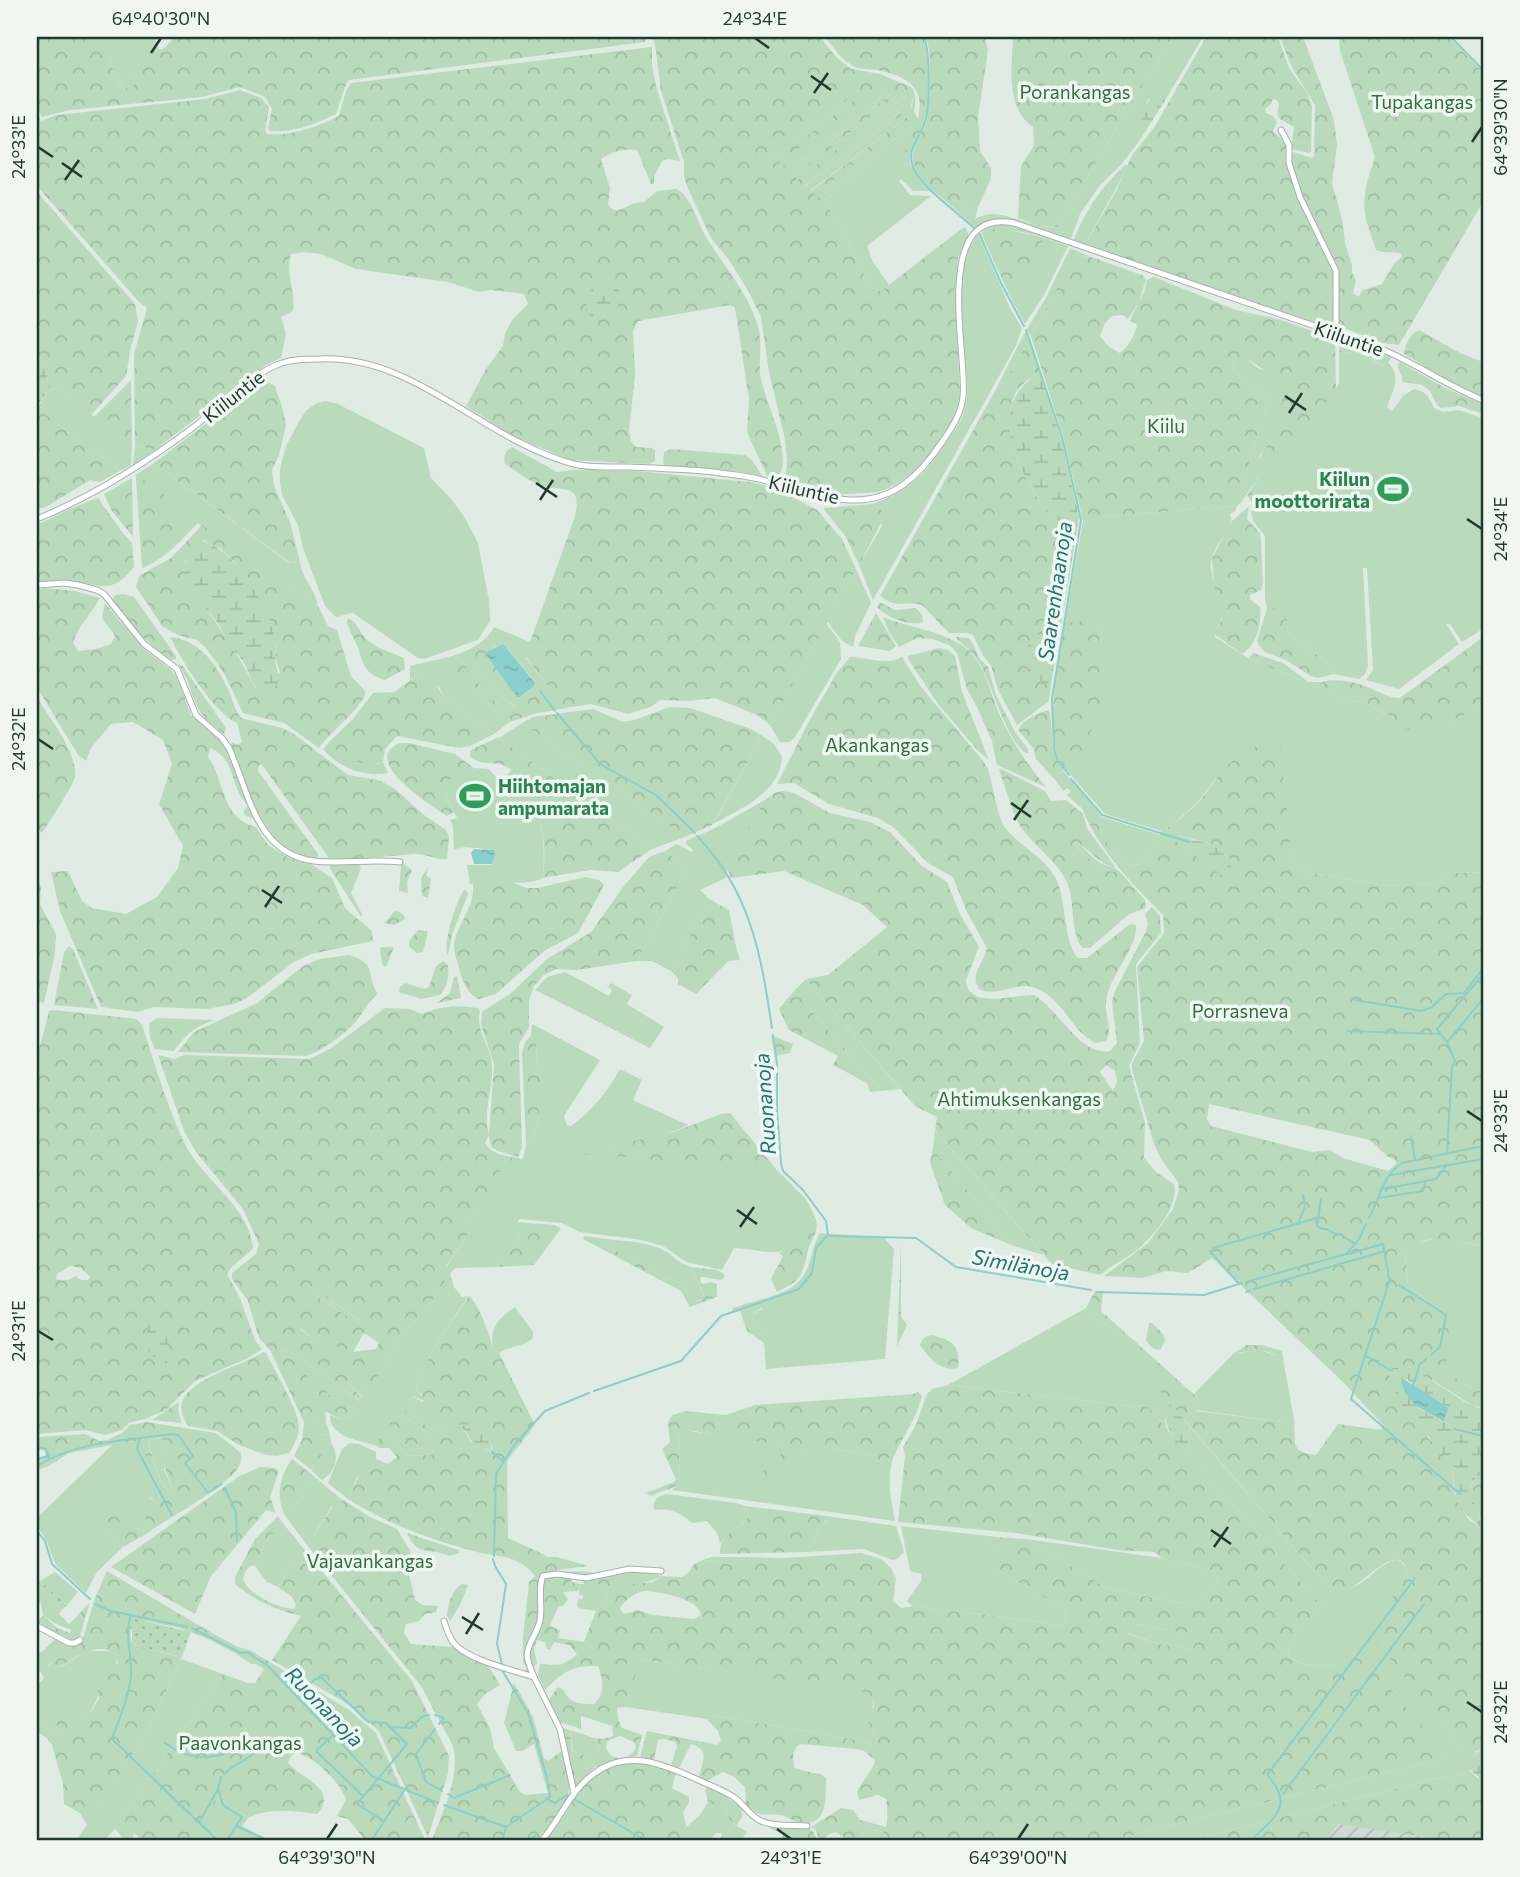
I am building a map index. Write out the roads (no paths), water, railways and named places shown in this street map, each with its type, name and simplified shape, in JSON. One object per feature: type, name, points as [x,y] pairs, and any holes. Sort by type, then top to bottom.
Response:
[{"type":"street","points":[[1281,130],[1289,145],[1289,163],[1300,197],[1336,271],[1336,333]]},
{"type":"street","name":"Kiiluntie","points":[[37,519],[86,496],[133,469],[196,425],[269,368],[291,360],[328,358],[359,361],[390,370],[532,448],[575,464],[711,472],[758,479],[842,499],[880,496],[906,483],[920,472],[957,420],[964,390],[958,308],[962,259],[975,232],[986,225],[1002,221],[1336,333],[1403,358],[1432,376],[1483,400]]},
{"type":"street","points":[[37,585],[64,583],[97,590],[107,598],[144,643],[177,669],[197,715],[229,748],[260,824],[276,846],[287,853],[313,861],[400,862]]},
{"type":"street","points":[[574,1793],[560,1729],[528,1661],[528,1651],[541,1617],[540,1585],[543,1576],[557,1574],[586,1578],[630,1569],[661,1571]]},
{"type":"street","points":[[444,1621],[452,1641],[461,1649],[534,1677]]},
{"type":"street","points":[[37,1626],[69,1643],[80,1640]]},
{"type":"street","points":[[542,1840],[574,1793],[590,1776],[628,1759],[647,1760],[730,1795],[760,1820],[807,1826]]},
{"type":"water","points":[[503,644],[535,683],[520,697],[517,697],[485,653]]},
{"type":"water","points":[[474,849],[494,850],[492,864],[474,864],[471,853]]},
{"type":"water","points":[[1402,1378],[1449,1408],[1443,1421],[1415,1405],[1406,1394]]},
{"type":"waterway","name":"Saarenhaanoja","points":[[924,37],[928,66],[928,104],[925,122],[912,149],[911,161],[924,183],[974,228]]},
{"type":"waterway","points":[[1451,37],[1483,70]]},
{"type":"waterway","name":"Saarenhaanoja","points":[[979,233],[1024,326]]},
{"type":"waterway","name":"Saarenhaanoja","points":[[1026,330],[1062,437],[1081,520],[1052,699],[1054,749],[1058,761],[1069,775]]},
{"type":"waterway","name":"Ruonanoja","points":[[540,691],[555,711]]},
{"type":"waterway","name":"Ruonanoja","points":[[557,713],[600,764],[656,795],[695,833]]},
{"type":"waterway","name":"Saarenhaanoja","points":[[1071,779],[1102,815],[1189,842]]},
{"type":"waterway","name":"Ruonanoja","points":[[697,836],[715,857],[742,902],[758,950],[772,1028]]},
{"type":"waterway","points":[[1355,1000],[1421,1011],[1432,1007],[1446,994],[1464,993],[1482,970],[1483,962]]},
{"type":"waterway","points":[[1447,1153],[1452,1066],[1455,1061],[1447,1042],[1437,1029],[1483,974]]},
{"type":"waterway","points":[[1448,1041],[1483,999]]},
{"type":"waterway","points":[[1348,1031],[1441,1034]]},
{"type":"waterway","name":"Ruonanoja","points":[[594,1391],[681,1361],[721,1316],[799,1289],[812,1273],[816,1248],[828,1235],[826,1221],[803,1190],[783,1171],[773,1035]]},
{"type":"waterway","points":[[1411,1136],[1415,1159]]},
{"type":"waterway","name":"Similänoja","points":[[1369,1218],[1390,1174],[1402,1163],[1483,1146]]},
{"type":"waterway","points":[[1391,1175],[1483,1159]]},
{"type":"waterway","points":[[1383,1189],[1436,1179],[1446,1166]]},
{"type":"waterway","points":[[1378,1198],[1423,1191],[1425,1183]]},
{"type":"waterway","points":[[1298,1224],[1305,1206],[1303,1195]]},
{"type":"waterway","points":[[1321,1199],[1317,1226],[1336,1235],[1340,1234],[1355,1244]]},
{"type":"waterway","points":[[1213,1248],[1317,1218]]},
{"type":"waterway","name":"Similänoja","points":[[1246,1282],[1346,1254],[1359,1239],[1366,1224]]},
{"type":"waterway","name":"Similänoja","points":[[830,1236],[916,1238],[956,1267],[1091,1290]]},
{"type":"waterway","points":[[1347,1254],[1383,1244],[1389,1278],[1392,1281]]},
{"type":"waterway","points":[[1210,1251],[1239,1284]]},
{"type":"waterway","points":[[1254,1289],[1385,1251]]},
{"type":"waterway","points":[[1390,1279],[1351,1399],[1460,1494]]},
{"type":"waterway","name":"Similänoja","points":[[1097,1292],[1204,1295],[1242,1283]]},
{"type":"waterway","points":[[1399,1285],[1446,1315],[1440,1347],[1431,1355]]},
{"type":"waterway","points":[[1246,1292],[1250,1291]]},
{"type":"waterway","points":[[1366,1356],[1392,1371]]},
{"type":"waterway","points":[[1413,1385],[1420,1364],[1426,1359]]},
{"type":"waterway","name":"Ruonanoja","points":[[494,1556],[496,1474],[515,1444],[545,1411],[589,1393]]},
{"type":"waterway","points":[[1454,1429],[1483,1436]]},
{"type":"waterway","points":[[37,1466],[86,1446],[174,1434],[179,1436],[193,1456],[185,1463],[208,1493],[222,1484]]},
{"type":"waterway","points":[[140,1438],[137,1449],[172,1515]]},
{"type":"waterway","points":[[37,1447],[46,1449],[49,1456],[37,1459]]},
{"type":"waterway","points":[[492,1452],[504,1462]]},
{"type":"waterway","points":[[225,1488],[236,1513],[237,1541]]},
{"type":"waterway","name":"Ruonanoja","points":[[37,1531],[45,1541],[52,1564],[90,1599]]},
{"type":"waterway","name":"Ruonanoja","points":[[493,1559],[506,1584],[497,1644],[502,1664]]},
{"type":"waterway","points":[[1251,1840],[1274,1817],[1281,1803],[1280,1795],[1267,1775],[1415,1578]]},
{"type":"waterway","name":"Ruonanoja","points":[[95,1604],[111,1611],[188,1627]]},
{"type":"waterway","points":[[1283,1794],[1424,1604]]},
{"type":"waterway","points":[[131,1615],[128,1630],[130,1683],[112,1739],[217,1840]]},
{"type":"waterway","name":"Ruonanoja","points":[[192,1628],[241,1653],[247,1652],[268,1666],[372,1776],[438,1803]]},
{"type":"waterway","name":"Ruonanoja","points":[[444,1805],[506,1827],[550,1797],[528,1713],[502,1670]]},
{"type":"waterway","points":[[297,1697],[314,1680],[321,1677],[368,1722],[386,1723],[407,1744],[357,1804],[384,1821]]},
{"type":"waterway","points":[[389,1727],[410,1728],[423,1716],[429,1715]]},
{"type":"waterway","points":[[435,1715],[444,1718],[439,1724]]},
{"type":"waterway","points":[[435,1729],[416,1754],[426,1782],[442,1791]]},
{"type":"waterway","points":[[332,1736],[316,1751],[363,1796]]},
{"type":"waterway","points":[[165,1743],[181,1753],[206,1757],[259,1742],[261,1745],[254,1753],[225,1773]]},
{"type":"waterway","points":[[448,1794],[454,1798],[510,1775]]},
{"type":"waterway","points":[[199,1823],[218,1789],[221,1777]]},
{"type":"waterway","points":[[218,1789],[223,1805],[242,1817],[227,1840]]},
{"type":"waterway","points":[[372,1840],[405,1789]]},
{"type":"waterway","points":[[549,1800],[555,1803],[568,1796]]},
{"type":"waterway","points":[[574,1799],[645,1840]]},
{"type":"waterway","points":[[236,1826],[267,1840]]},
{"type":"waterway","points":[[502,1840],[506,1828]]},
{"type":"waterway","points":[[531,1840],[537,1834]]},
{"type":"place","name":"Kiilun moottorirata","points":[[1393,489]]},
{"type":"place","name":"Hiihtomajan ampumarata","points":[[475,796]]},
{"type":"park label","name":"Porankangas","points":[[1075,91]]},
{"type":"park label","name":"Tupakangas","points":[[1422,101]]},
{"type":"park label","name":"Kiilu","points":[[1166,425]]},
{"type":"park label","name":"Akankangas","points":[[877,744]]},
{"type":"park label","name":"Porrasneva","points":[[1240,1010]]},
{"type":"park label","name":"Ahtimuksenkangas","points":[[1019,1098]]},
{"type":"park label","name":"Vajavankangas","points":[[370,1560]]},
{"type":"park label","name":"Paavonkangas","points":[[240,1742]]}]
